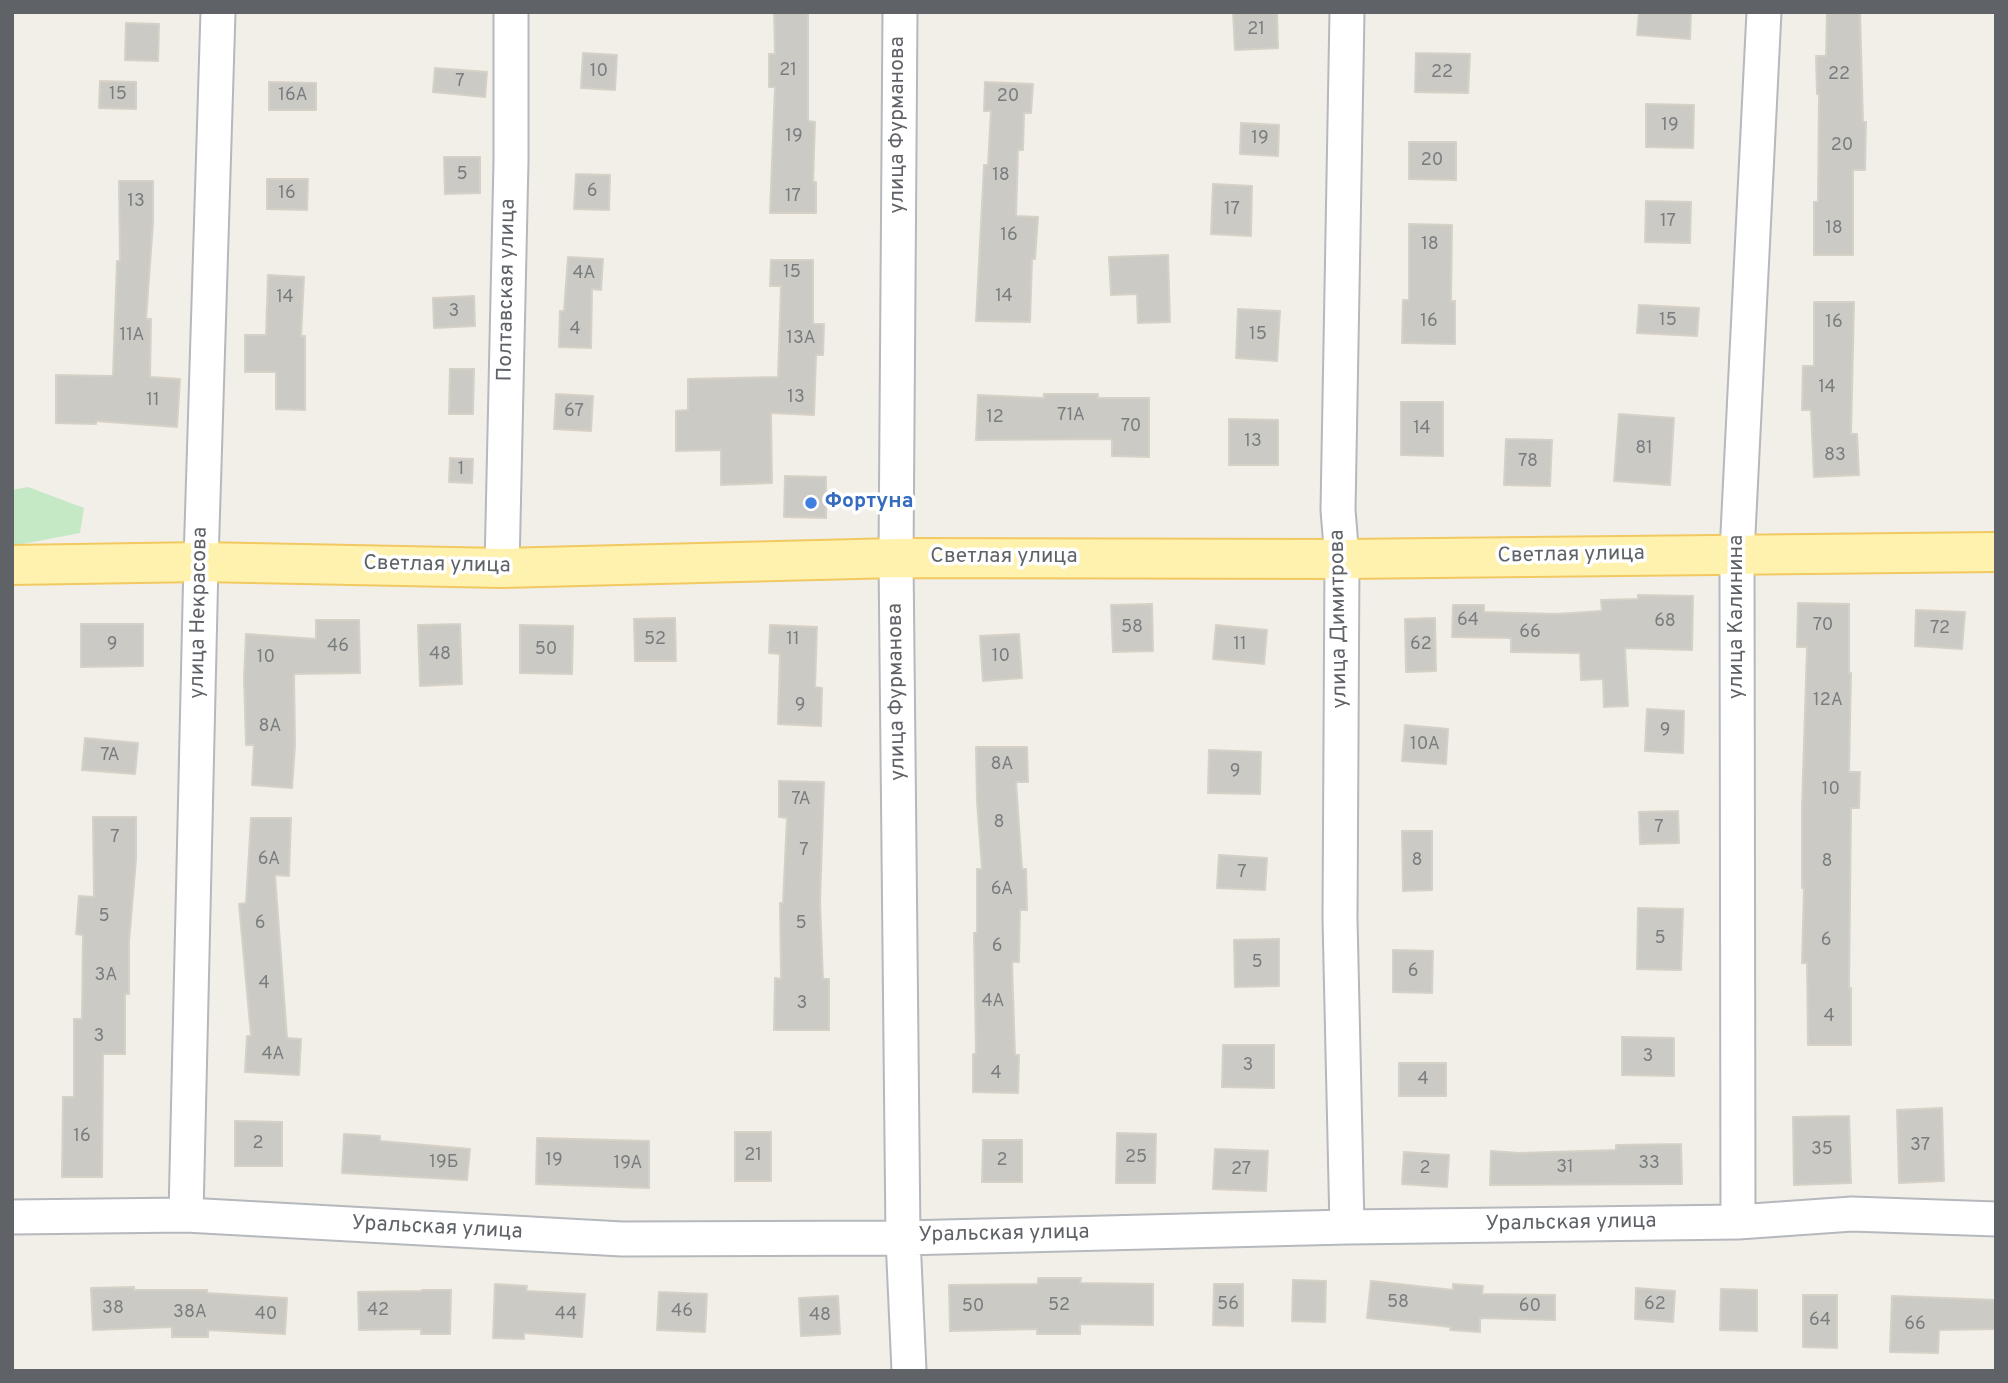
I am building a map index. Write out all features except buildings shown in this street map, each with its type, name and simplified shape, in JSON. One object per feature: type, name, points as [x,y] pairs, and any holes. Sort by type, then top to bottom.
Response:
[{"type":"main road","name":"Светлая улица","points":[[12,565],[201,562],[502,568],[896,558],[1342,559],[1996,552]]},
{"type":"street","name":"улица Некрасова","points":[[186,1215],[201,562],[218,12]]},
{"type":"street","name":"Полтавская улица","points":[[502,568],[511,161],[511,12]]},
{"type":"street","name":"улица Фурманова","points":[[900,12],[896,558],[903,1238],[909,1371]]},
{"type":"street","name":"улица Димитрова","points":[[1347,12],[1338,510],[1342,559],[1340,919],[1347,1227]]},
{"type":"street","name":"улица Калинина","points":[[1738,1222],[1737,553],[1764,12]]},
{"type":"street","name":"Уральская улица","points":[[12,1217],[186,1215],[622,1240],[903,1238],[1347,1227],[1738,1222],[1852,1214],[1996,1219]]},
{"type":"green space","points":[[28,487],[84,508],[80,533],[12,546],[12,490]]},
{"type":"place","name":"Фортуна","points":[[811,503]]}]
